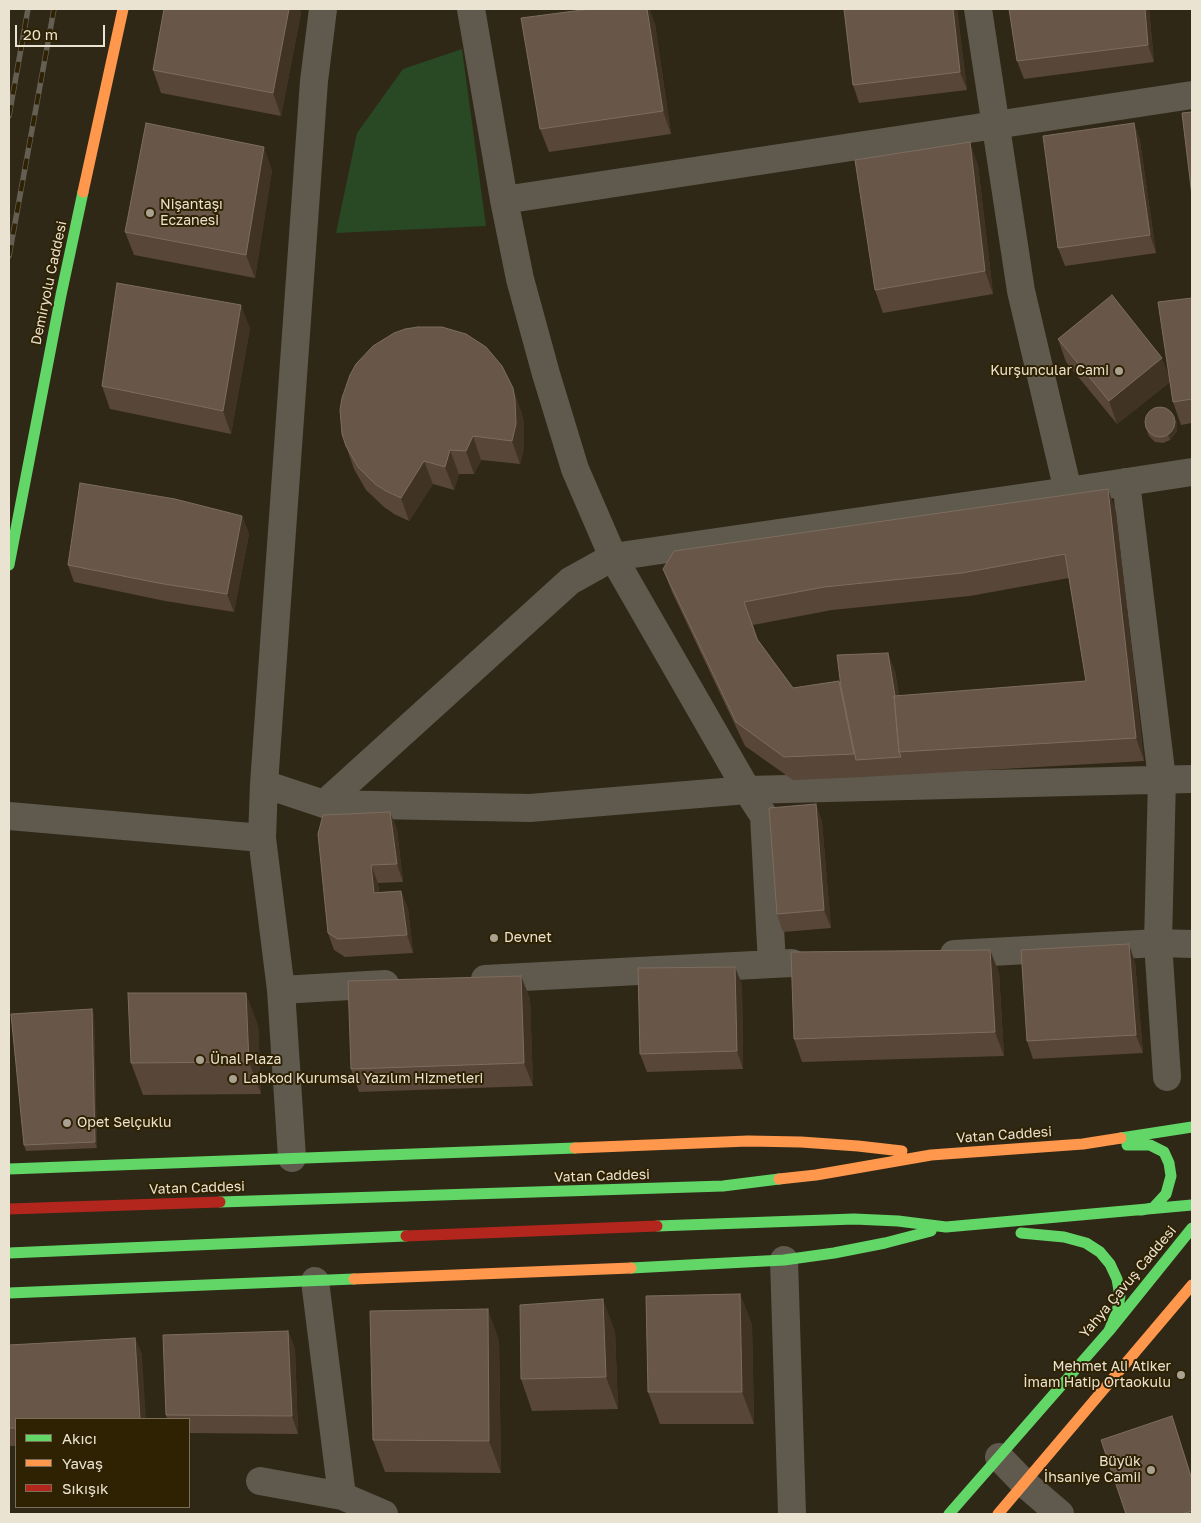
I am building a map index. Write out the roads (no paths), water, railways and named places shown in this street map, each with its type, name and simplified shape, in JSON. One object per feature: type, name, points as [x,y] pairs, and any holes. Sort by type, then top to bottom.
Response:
[{"type":"main road","name":"Demiryolu Caddesi","points":[[9,565],[61,296],[123,9]]},
{"type":"main road","points":[[1083,1144],[1145,1123]]},
{"type":"main road","name":"Vatan Caddesi","points":[[9,1209],[723,1186],[816,1175],[931,1154],[1083,1144],[1192,1127]]},
{"type":"main road","points":[[9,1169],[748,1141],[858,1146],[931,1154]]},
{"type":"main road","points":[[1083,1144],[1150,1145],[1164,1152],[1170,1163],[1172,1176],[1166,1194],[1153,1208],[1130,1212]]},
{"type":"main road","points":[[9,1293],[784,1260],[886,1243],[946,1227],[1192,1205]]},
{"type":"main road","points":[[9,1253],[789,1220],[854,1219],[898,1221],[1064,1237],[1086,1243],[1100,1252],[1110,1264],[1117,1280],[1120,1296],[1117,1312],[1108,1330]]},
{"type":"main road","name":"Yahya Çavuş Caddesi","points":[[949,1514],[1108,1330],[1192,1228]]},
{"type":"main road","points":[[998,1514],[1192,1285]]},
{"type":"street","points":[[292,1158],[281,990],[262,838],[264,784],[313,91],[323,9]]},
{"type":"street","points":[[471,9],[504,200],[520,279],[575,469],[613,557],[747,790],[764,816],[772,964]]},
{"type":"street","points":[[978,9],[1021,291],[1068,491]]},
{"type":"street","points":[[504,200],[1192,95]]},
{"type":"street","points":[[324,804],[570,581],[613,557],[1192,472]]},
{"type":"street","points":[[1126,482],[1162,779],[1158,943],[1167,1077]]},
{"type":"street","points":[[264,784],[324,804],[530,808],[747,790],[1192,779]]},
{"type":"street","points":[[9,816],[262,838]]},
{"type":"street","points":[[931,955],[1158,943],[1192,944]]},
{"type":"street","points":[[458,980],[812,962]]},
{"type":"street","points":[[281,990],[409,983]]},
{"type":"street","points":[[784,1260],[792,1514]]},
{"type":"street","points":[[315,1281],[342,1496]]},
{"type":"street","points":[[999,1458],[1025,1484],[1060,1514]]},
{"type":"street","points":[[260,1481],[342,1496],[384,1514]]},
{"type":"railway","points":[[9,116],[28,9]]},
{"type":"railway","points":[[9,256],[54,9]]},
{"type":"place","name":"Nişantaşı Eczanesi","points":[[150,213]]},
{"type":"place","name":"Kurşuncular Cami","points":[[1119,371]]},
{"type":"place","name":"Devnet","points":[[494,938]]},
{"type":"place","name":"Ünal Plaza","points":[[200,1060]]},
{"type":"place","name":"Labkod Kurumsal Yazılım Hizmetleri","points":[[233,1079]]},
{"type":"place","name":"Opet Selçuklu","points":[[67,1123]]},
{"type":"place","name":"Mehmet Ali Atiker İmam Hatip Ortaokulu","points":[[1181,1375]]},
{"type":"place","name":"Büyük İhsaniye Camii","points":[[1151,1470]]}]
